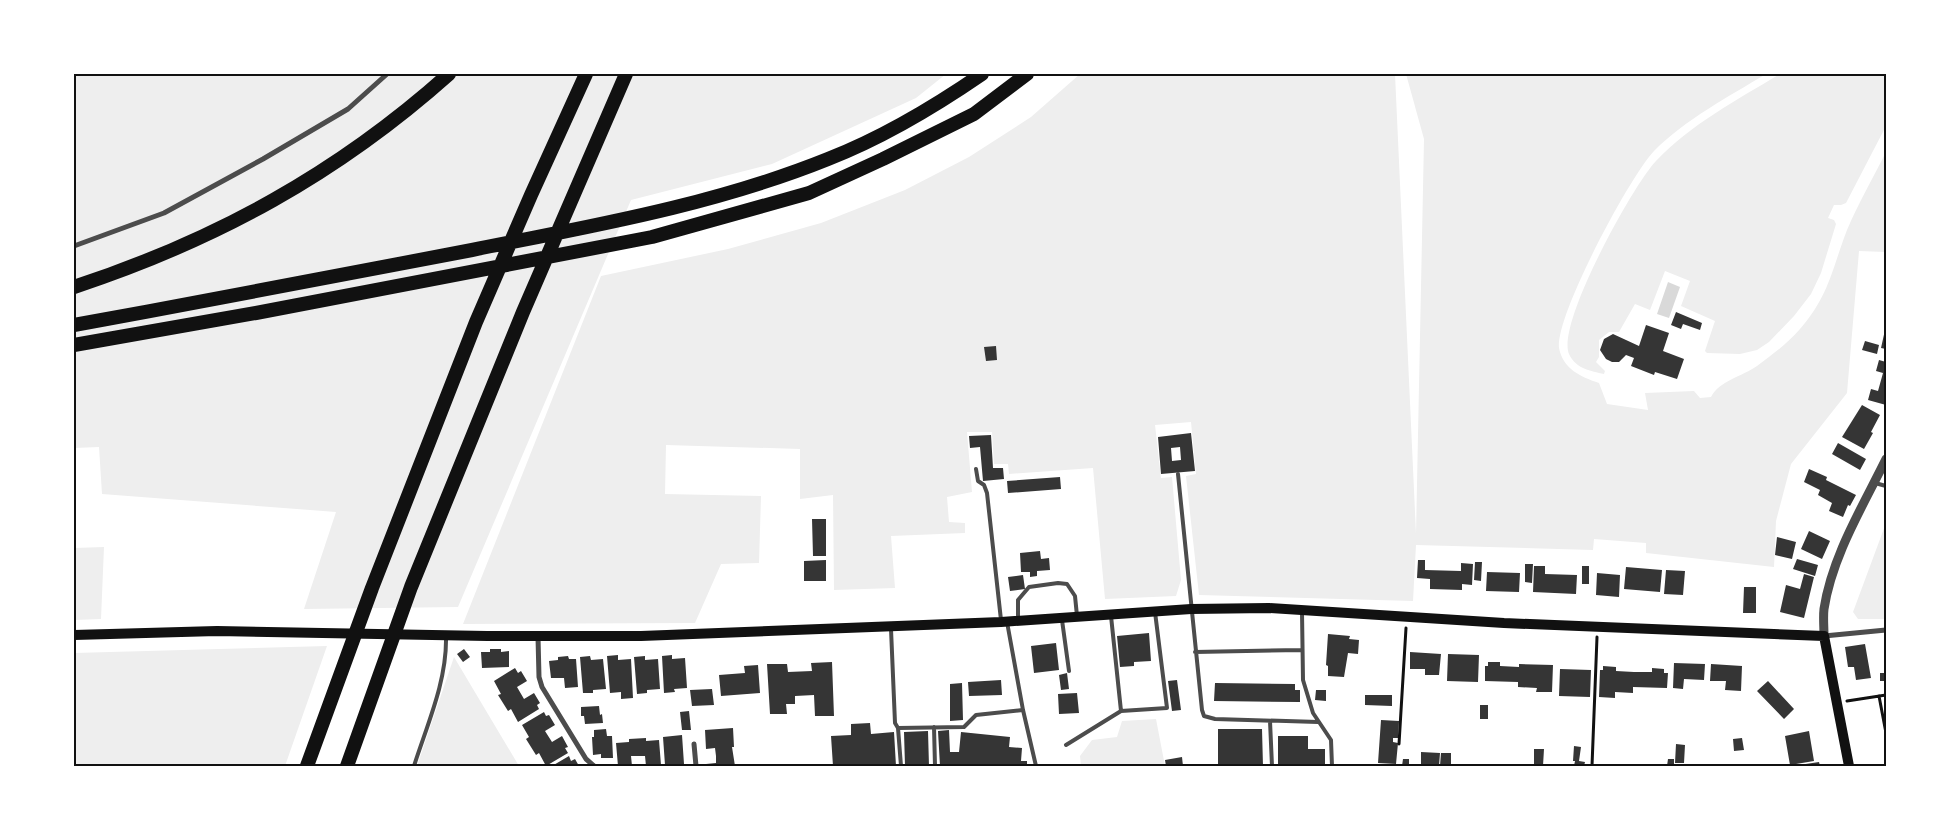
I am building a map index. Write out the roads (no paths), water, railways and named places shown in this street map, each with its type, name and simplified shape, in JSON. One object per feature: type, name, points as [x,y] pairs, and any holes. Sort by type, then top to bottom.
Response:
[{"type":"highway","points":[[74,287],[147,262],[191,243],[276,199],[313,178],[388,126],[450,74]]},
{"type":"highway","points":[[307,766],[372,588],[476,322],[531,194],[586,74]]},
{"type":"highway","points":[[347,766],[411,587],[523,312],[626,74]]},
{"type":"highway","points":[[74,325],[608,223],[726,194],[790,174],[830,159],[869,141],[915,117],[982,74]]},
{"type":"highway","points":[[74,345],[256,313],[652,236],[809,193],[974,114],[1027,74]]},
{"type":"main road","points":[[74,635],[217,631],[538,637],[642,636],[1004,622],[1191,609],[1302,610],[1597,627],[1824,636],[1850,766]]},
{"type":"street","points":[[74,246],[164,213],[263,159],[348,109],[387,74]]},
{"type":"street","points":[[1886,459],[1834,570],[1824,611],[1824,636],[1886,630]]},
{"type":"street","points":[[538,637],[539,677],[542,687],[586,759],[594,766]]},
{"type":"street","points":[[694,744],[696,766]]},
{"type":"lane","points":[[976,469],[978,481],[984,485],[987,493],[1004,622],[1036,766]]},
{"type":"lane","points":[[1178,474],[1195,652],[1204,716],[1214,720],[1318,722]]},
{"type":"lane","points":[[1874,483],[1886,486]]},
{"type":"lane","points":[[1018,621],[1018,600],[1029,587],[1058,582],[1067,584],[1075,596],[1077,616]]},
{"type":"lane","points":[[1302,610],[1301,650],[1303,680],[1313,713],[1331,740],[1332,766]]},
{"type":"lane","points":[[1066,745],[1120,711],[1166,708],[1155,611]]},
{"type":"lane","points":[[1110,614],[1120,711]]},
{"type":"lane","points":[[1061,617],[1069,671]]},
{"type":"lane","points":[[891,627],[895,723],[898,728],[901,766]]},
{"type":"lane","points":[[414,766],[447,658],[446,635]]},
{"type":"lane","points":[[1195,652],[1301,650]]},
{"type":"lane","points":[[898,728],[964,727],[976,714],[1023,710]]},
{"type":"lane","points":[[1270,721],[1272,766]]},
{"type":"lane","points":[[934,727],[935,766]]}]
